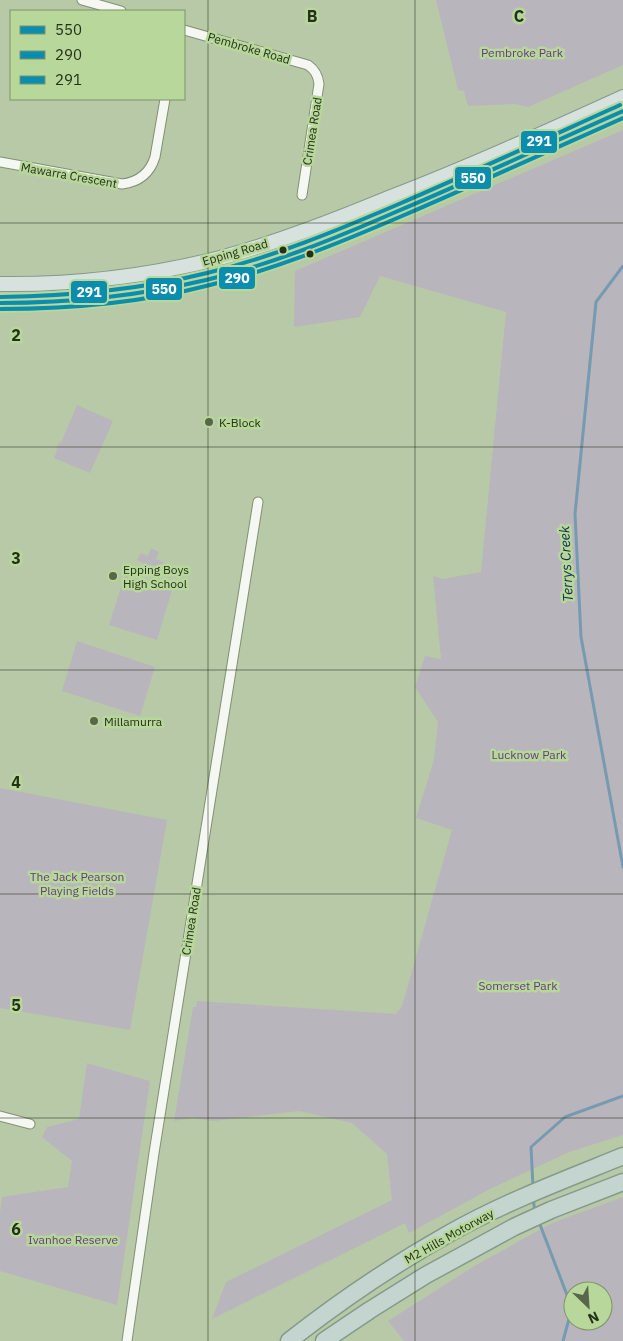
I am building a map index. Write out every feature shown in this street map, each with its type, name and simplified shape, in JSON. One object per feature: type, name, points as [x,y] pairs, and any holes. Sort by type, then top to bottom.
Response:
[{"type":"highway","name":"M2 Hills Motorway","points":[[289,1341],[379,1275],[451,1233],[542,1189],[623,1156]]},
{"type":"highway","name":"M2 Hills Motorway","points":[[324,1341],[370,1310],[463,1254],[528,1220],[623,1182]]},
{"type":"main road","name":"Epping Road","points":[[0,284],[62,282],[138,274],[188,265],[255,248],[329,222],[438,179],[623,97]]},
{"type":"main road","name":"Epping Road","points":[[0,303],[31,303],[108,297],[174,287],[235,272],[284,257],[340,236],[623,111]]},
{"type":"street","points":[[82,0],[117,10]]},
{"type":"street","name":"Pembroke Road","points":[[185,30],[314,68]]},
{"type":"street","name":"Crimea Road","points":[[302,195],[319,84],[314,68]]},
{"type":"street","name":"Mawarra Crescent","points":[[0,162],[122,184],[139,180],[152,166],[164,100]]},
{"type":"street","name":"Crimea Road","points":[[127,1341],[155,1144],[258,502]]},
{"type":"street","points":[[0,1116],[30,1124]]},
{"type":"green space","name":"Pembroke Park","points":[[436,0],[623,0],[623,65],[528,107],[515,104],[468,106],[464,91],[458,90]]},
{"type":"green space","points":[[623,130],[623,1135],[569,1152],[490,1189],[409,1233],[405,1223],[212,1319],[226,1282],[392,1200],[387,1154],[352,1123],[299,1111],[213,1121],[192,1118],[174,1121],[193,1007],[196,1007],[197,1001],[396,1014],[402,1006],[452,830],[416,818],[434,760],[438,722],[415,687],[425,656],[441,659],[433,576],[443,579],[481,572],[506,312],[380,276],[360,317],[294,327],[295,271]]},
{"type":"green space","points":[[77,405],[113,421],[90,473],[54,458]]},
{"type":"green space","points":[[151,548],[159,552],[156,559],[171,566],[167,573],[153,567],[149,574],[142,571],[145,564],[137,560],[141,553],[148,556]]},
{"type":"green space","points":[[125,575],[172,590],[157,640],[109,625]]},
{"type":"green space","points":[[77,641],[155,667],[140,716],[62,691]]},
{"type":"green space","name":"The Jack Pearson Playing Fields","points":[[0,788],[167,820],[130,1030],[0,1008]]},
{"type":"green space","name":"Ivanhoe Reserve","points":[[87,1063],[150,1081],[117,1305],[0,1271],[0,1213],[2,1197],[68,1187],[72,1161],[42,1137],[47,1127],[79,1119]]},
{"type":"green space","points":[[623,1197],[623,1341],[404,1341],[388,1321],[476,1265],[552,1223]]},
{"type":"waterway","name":"Terrys Creek","points":[[623,266],[596,302],[575,514],[581,637],[623,867]]},
{"type":"waterway","name":"Terrys Creek","points":[[533,1187],[531,1147],[565,1117],[623,1096]]},
{"type":"waterway","name":"Terrys Creek","points":[[533,1198],[535,1212]]},
{"type":"waterway","name":"Terrys Creek","points":[[539,1222],[572,1308],[563,1341]]},
{"type":"transit line","name":"291","points":[[0,297],[52,295],[130,288],[232,267],[304,243],[375,214],[620,105]]},
{"type":"transit line","name":"550","points":[[0,303],[104,298],[180,286],[231,274],[304,250],[375,221],[623,111]]},
{"type":"transit line","name":"290","points":[[0,309],[53,308],[132,301],[235,279],[307,255],[378,226],[623,118]]},
{"type":"place","name":"K-Block","points":[[209,422]]},
{"type":"place","name":"Epping Boys High School","points":[[113,576]]},
{"type":"place","name":"Millamurra","points":[[94,721]]},
{"type":"park label","name":"Lucknow Park","points":[[529,754]]},
{"type":"park label","name":"Somerset Park","points":[[518,985]]}]
